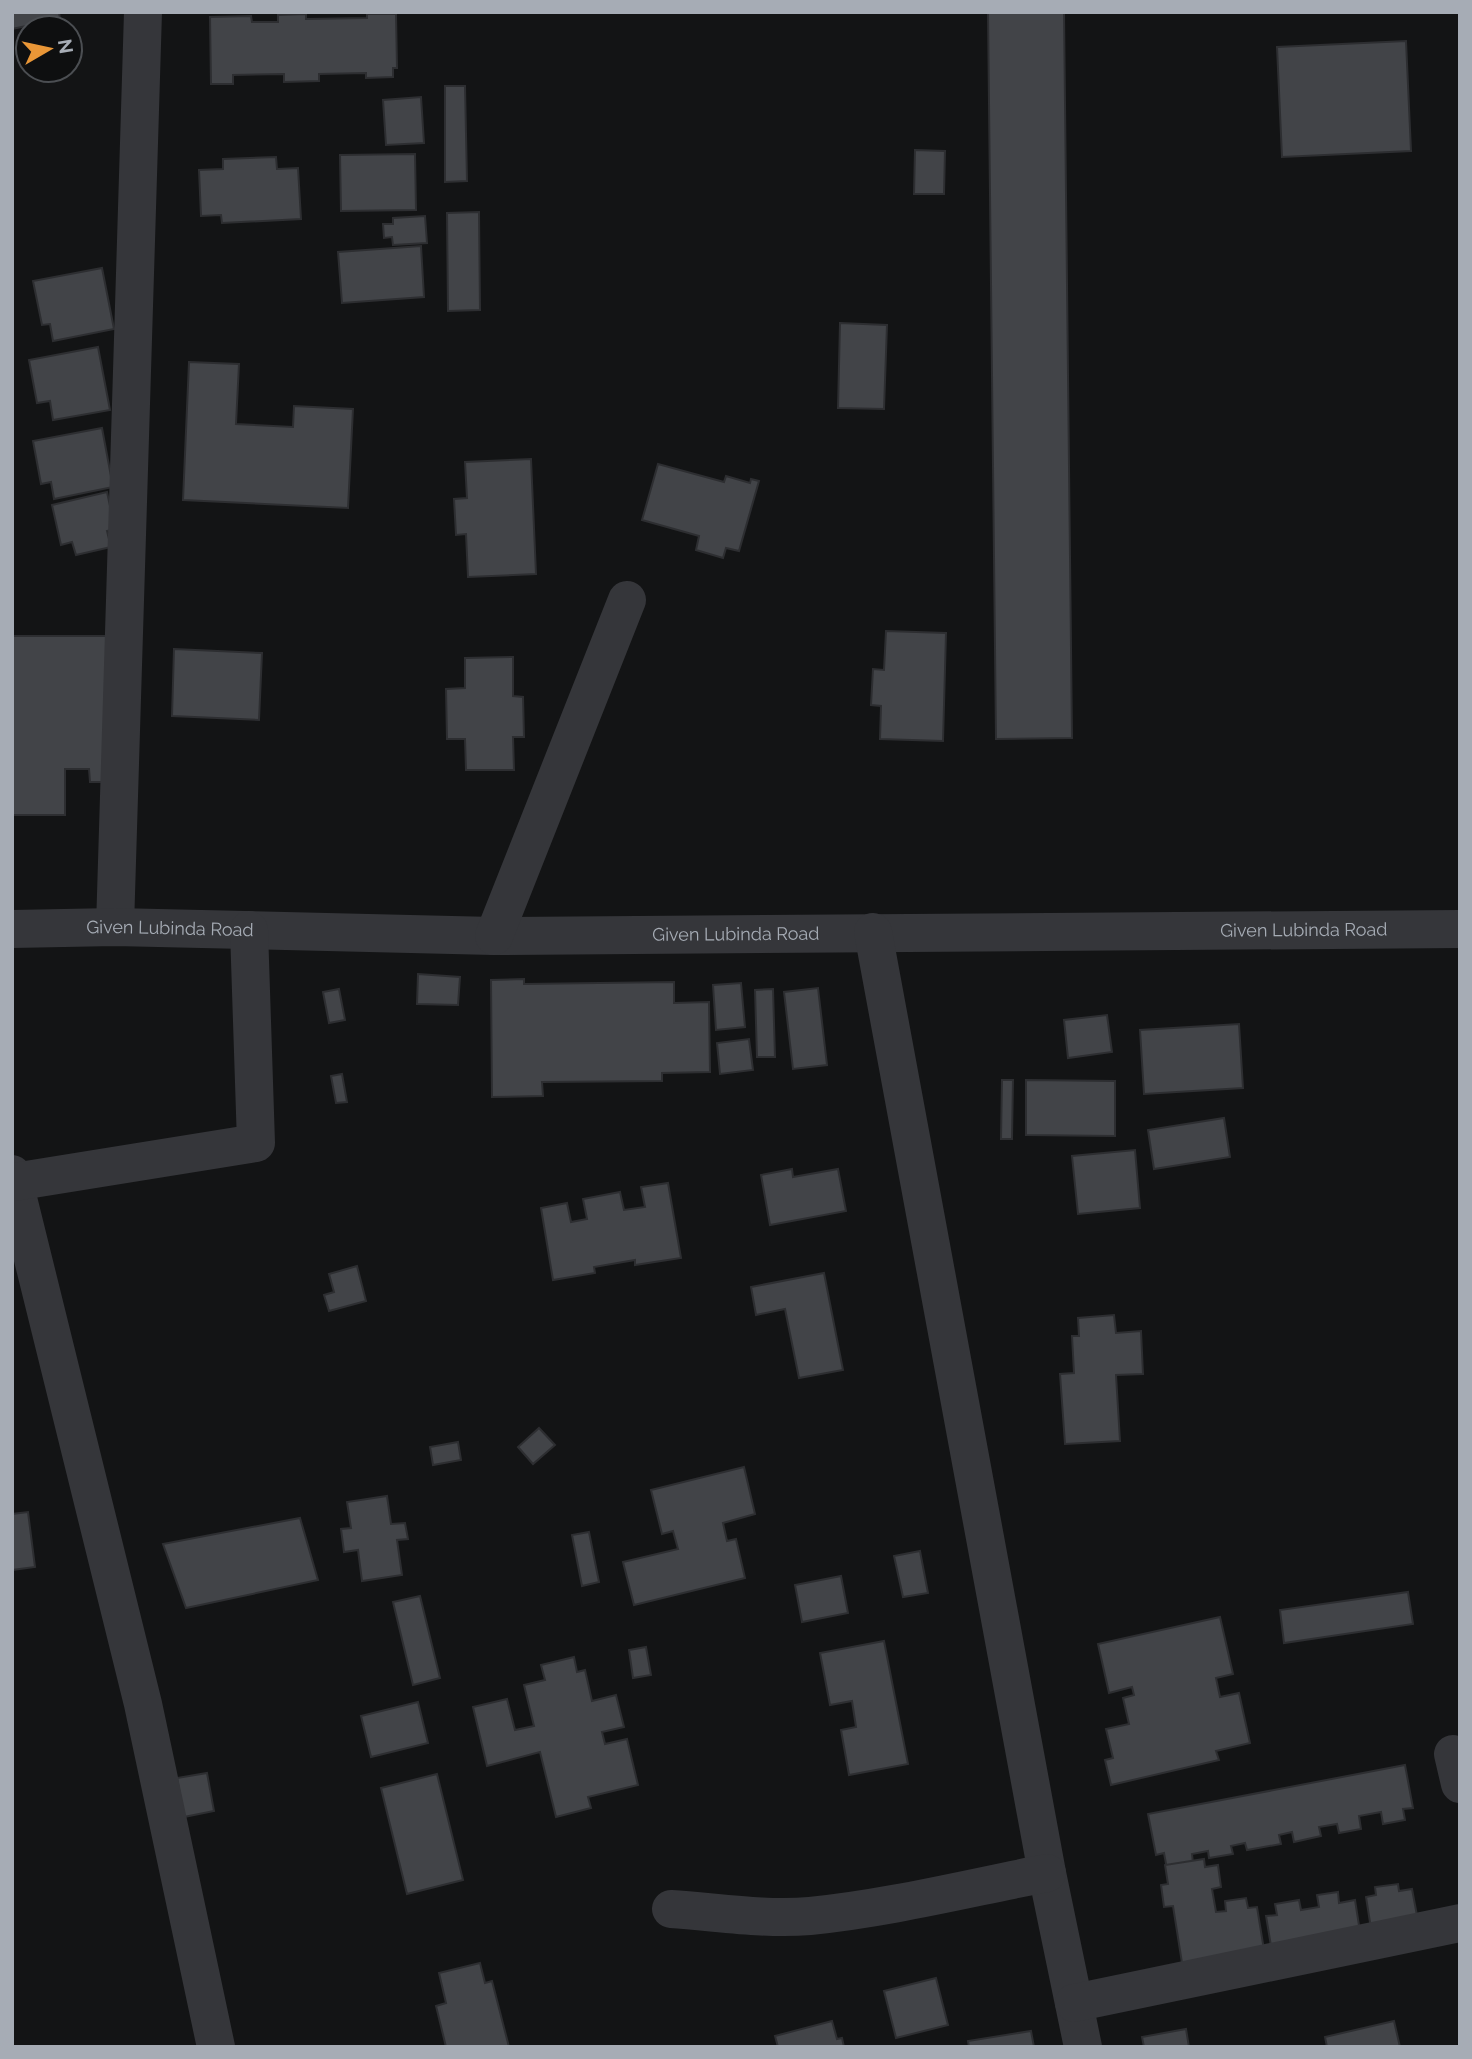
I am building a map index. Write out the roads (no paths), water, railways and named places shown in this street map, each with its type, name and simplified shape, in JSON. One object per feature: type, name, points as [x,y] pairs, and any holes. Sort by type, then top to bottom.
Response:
[{"type":"street","points":[[116,927],[143,12]]},
{"type":"street","points":[[494,936],[627,600]]},
{"type":"street","name":"Given Lubinda Road","points":[[12,929],[116,927],[494,936],[1460,929]]},
{"type":"street","points":[[216,2047],[143,1704],[13,1178],[256,1143],[249,930]]},
{"type":"street","points":[[873,932],[1047,1874],[1083,2047]]},
{"type":"street","points":[[671,1909],[764,1916],[808,1916],[1047,1874]]},
{"type":"street","points":[[1074,2003],[1460,1923]]}]
